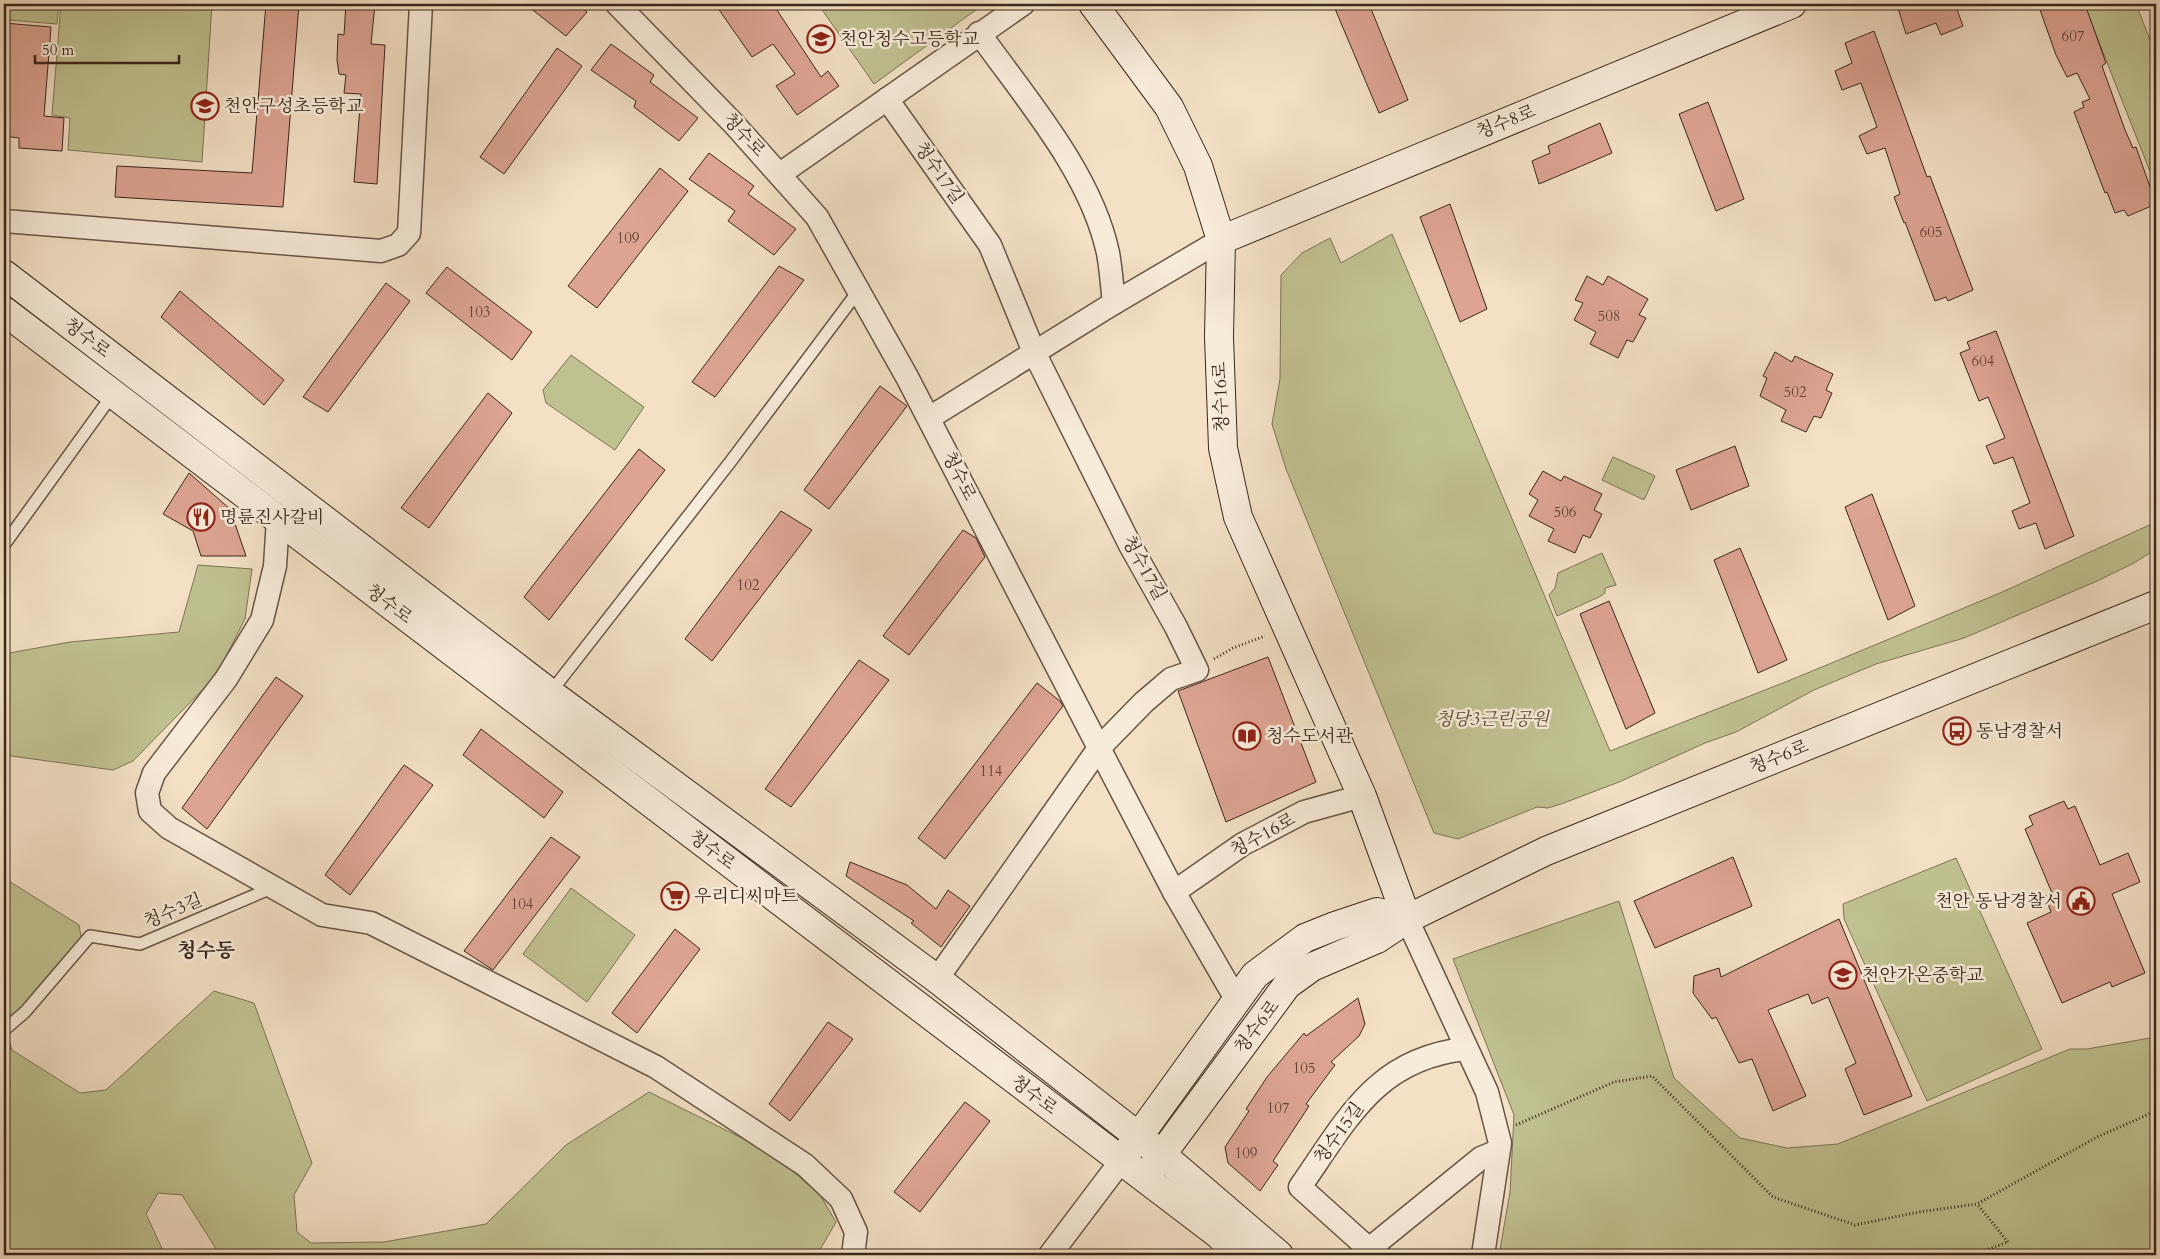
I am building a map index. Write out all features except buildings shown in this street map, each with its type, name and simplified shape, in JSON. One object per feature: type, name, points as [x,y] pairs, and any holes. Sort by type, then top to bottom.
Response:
[{"type":"street","points":[[4,221],[381,251],[398,245],[409,233],[421,4]]},
{"type":"street","name":"청수로","points":[[617,4],[780,174],[817,217],[929,418],[1099,748]]},
{"type":"street","points":[[780,174],[1023,4]]},
{"type":"street","name":"청수16로","points":[[1093,4],[1168,107],[1198,166],[1220,240],[1219,327],[1223,448],[1238,517],[1362,796],[1407,919]]},
{"type":"street","name":"청수8로","points":[[1220,240],[1792,4]]},
{"type":"street","points":[[979,33],[1068,160],[1095,210],[1108,254],[1114,303]]},
{"type":"street","name":"청수17길","points":[[887,99],[990,245],[1034,352],[1130,545],[1176,627],[1197,670]]},
{"type":"street","points":[[929,418],[1114,303],[1220,240]]},
{"type":"street","name":"청수로","points":[[4,274],[1121,1161],[1218,1234],[1239,1255]]},
{"type":"street","name":"청수로","points":[[4,311],[278,519],[937,979],[1161,1154],[1279,1255]]},
{"type":"street","points":[[278,519],[275,566],[262,620],[226,680],[154,773],[146,793],[150,811],[169,828],[322,914],[371,922],[656,1067],[805,1165],[819,1178],[841,1199],[856,1232],[853,1255]]},
{"type":"street","name":"청수6로","points":[[1144,1179],[1288,986],[1312,967],[1377,939],[1407,919],[1546,851],[2156,605]]},
{"type":"street","points":[[937,979],[1099,748],[1144,702],[1171,679],[1197,670]]},
{"type":"street","name":"청수6로","points":[[1099,748],[1174,892],[1236,999]]},
{"type":"street","name":"청수16로","points":[[1174,892],[1243,844],[1304,812],[1362,796]]},
{"type":"street","name":"청수6로","points":[[1121,1161],[1255,975],[1305,938],[1376,912],[1407,919]]},
{"type":"street","points":[[1407,919],[1487,1092],[1500,1142],[1483,1255]]},
{"type":"street","name":"청수15길","points":[[1466,1050],[1444,1052],[1407,1064],[1383,1080],[1356,1106],[1300,1187],[1371,1252],[1481,1158],[1498,1151]]},
{"type":"street","points":[[1050,1255],[1121,1161]]},
{"type":"street","points":[[1099,1191],[1122,1178],[1144,1179]]},
{"type":"lane","points":[[542,703],[731,461],[859,290]]},
{"type":"lane","points":[[4,546],[113,394]]},
{"type":"lane","name":"청수3길","points":[[4,1030],[25,1012],[90,936],[140,944],[274,887]]},
{"type":"path","points":[[1197,670],[1233,648],[1271,632]]},
{"type":"path","points":[[1498,1151],[1517,1124],[1614,1082],[1652,1076],[1773,1197],[1855,1225],[1919,1212],[1977,1204],[2097,1137],[2156,1112]]},
{"type":"path","points":[[1972,1255],[2008,1242],[1977,1204]]},
{"type":"green space","points":[[10,4],[59,4],[57,24],[8,20]]},
{"type":"green space","points":[[61,4],[212,4],[202,162],[68,150],[70,118],[52,115]]},
{"type":"green space","points":[[818,4],[984,4],[874,84]]},
{"type":"green space","points":[[2084,4],[2136,4],[2152,45],[2156,83],[2156,178],[2153,179]]},
{"type":"green space","name":"청당3근린공원","points":[[1392,234],[1610,751],[1793,679],[2000,593],[2156,522],[2156,549],[2134,563],[2095,582],[1964,638],[1876,664],[1814,690],[1736,732],[1705,743],[1619,782],[1548,808],[1537,807],[1458,839],[1434,833],[1286,469],[1272,424],[1280,379],[1281,275],[1302,253],[1330,238],[1341,263]]},
{"type":"green space","points":[[571,355],[644,407],[615,450],[546,403],[543,390]]},
{"type":"green space","points":[[1613,457],[1655,476],[1644,500],[1602,480]]},
{"type":"green space","points":[[1602,553],[1616,585],[1605,588],[1605,593],[1599,597],[1557,616],[1549,595],[1555,588],[1558,573]]},
{"type":"green space","points":[[198,565],[252,569],[245,619],[216,676],[133,761],[113,770],[4,755],[4,654],[70,642],[179,632]]},
{"type":"green space","points":[[1956,858],[2042,1049],[1927,1101],[1844,919],[1843,904]]},
{"type":"green space","points":[[4,878],[79,925],[82,943],[5,1026],[12,1050],[80,1093],[106,1090],[214,991],[254,1003],[312,1163],[294,1195],[297,1232],[311,1243],[384,1242],[486,1224],[566,1145],[649,1092],[772,1153],[820,1195],[836,1222],[817,1255],[220,1255],[182,1195],[158,1193],[146,1214],[165,1255],[4,1255],[4,1215],[6,1211],[4,1180]]},
{"type":"green space","points":[[571,888],[635,935],[587,1002],[523,954]]},
{"type":"green space","points":[[1619,901],[1674,1078],[1740,1138],[1787,1148],[1838,1144],[2070,1049],[2087,1049],[2156,1037],[2156,1212],[2152,1241],[2156,1255],[1499,1255],[1510,1192],[1514,1115],[1453,959]]},
{"type":"place","name":"천안청수고등학교","points":[[821,39]]},
{"type":"place","name":"천안구성초등학교","points":[[205,106]]},
{"type":"place","name":"명륜진사갈비","points":[[201,517]]},
{"type":"place","name":"동남경찰서","points":[[1957,731]]},
{"type":"place","name":"청수도서관","points":[[1247,736]]},
{"type":"place","name":"우리디씨마트","points":[[675,896]]},
{"type":"place","name":"천안 동남경찰서","points":[[2081,901]]},
{"type":"place","name":"천안가온중학교","points":[[1843,975]]},
{"type":"district","name":"청수동","points":[[206,950]]}]
